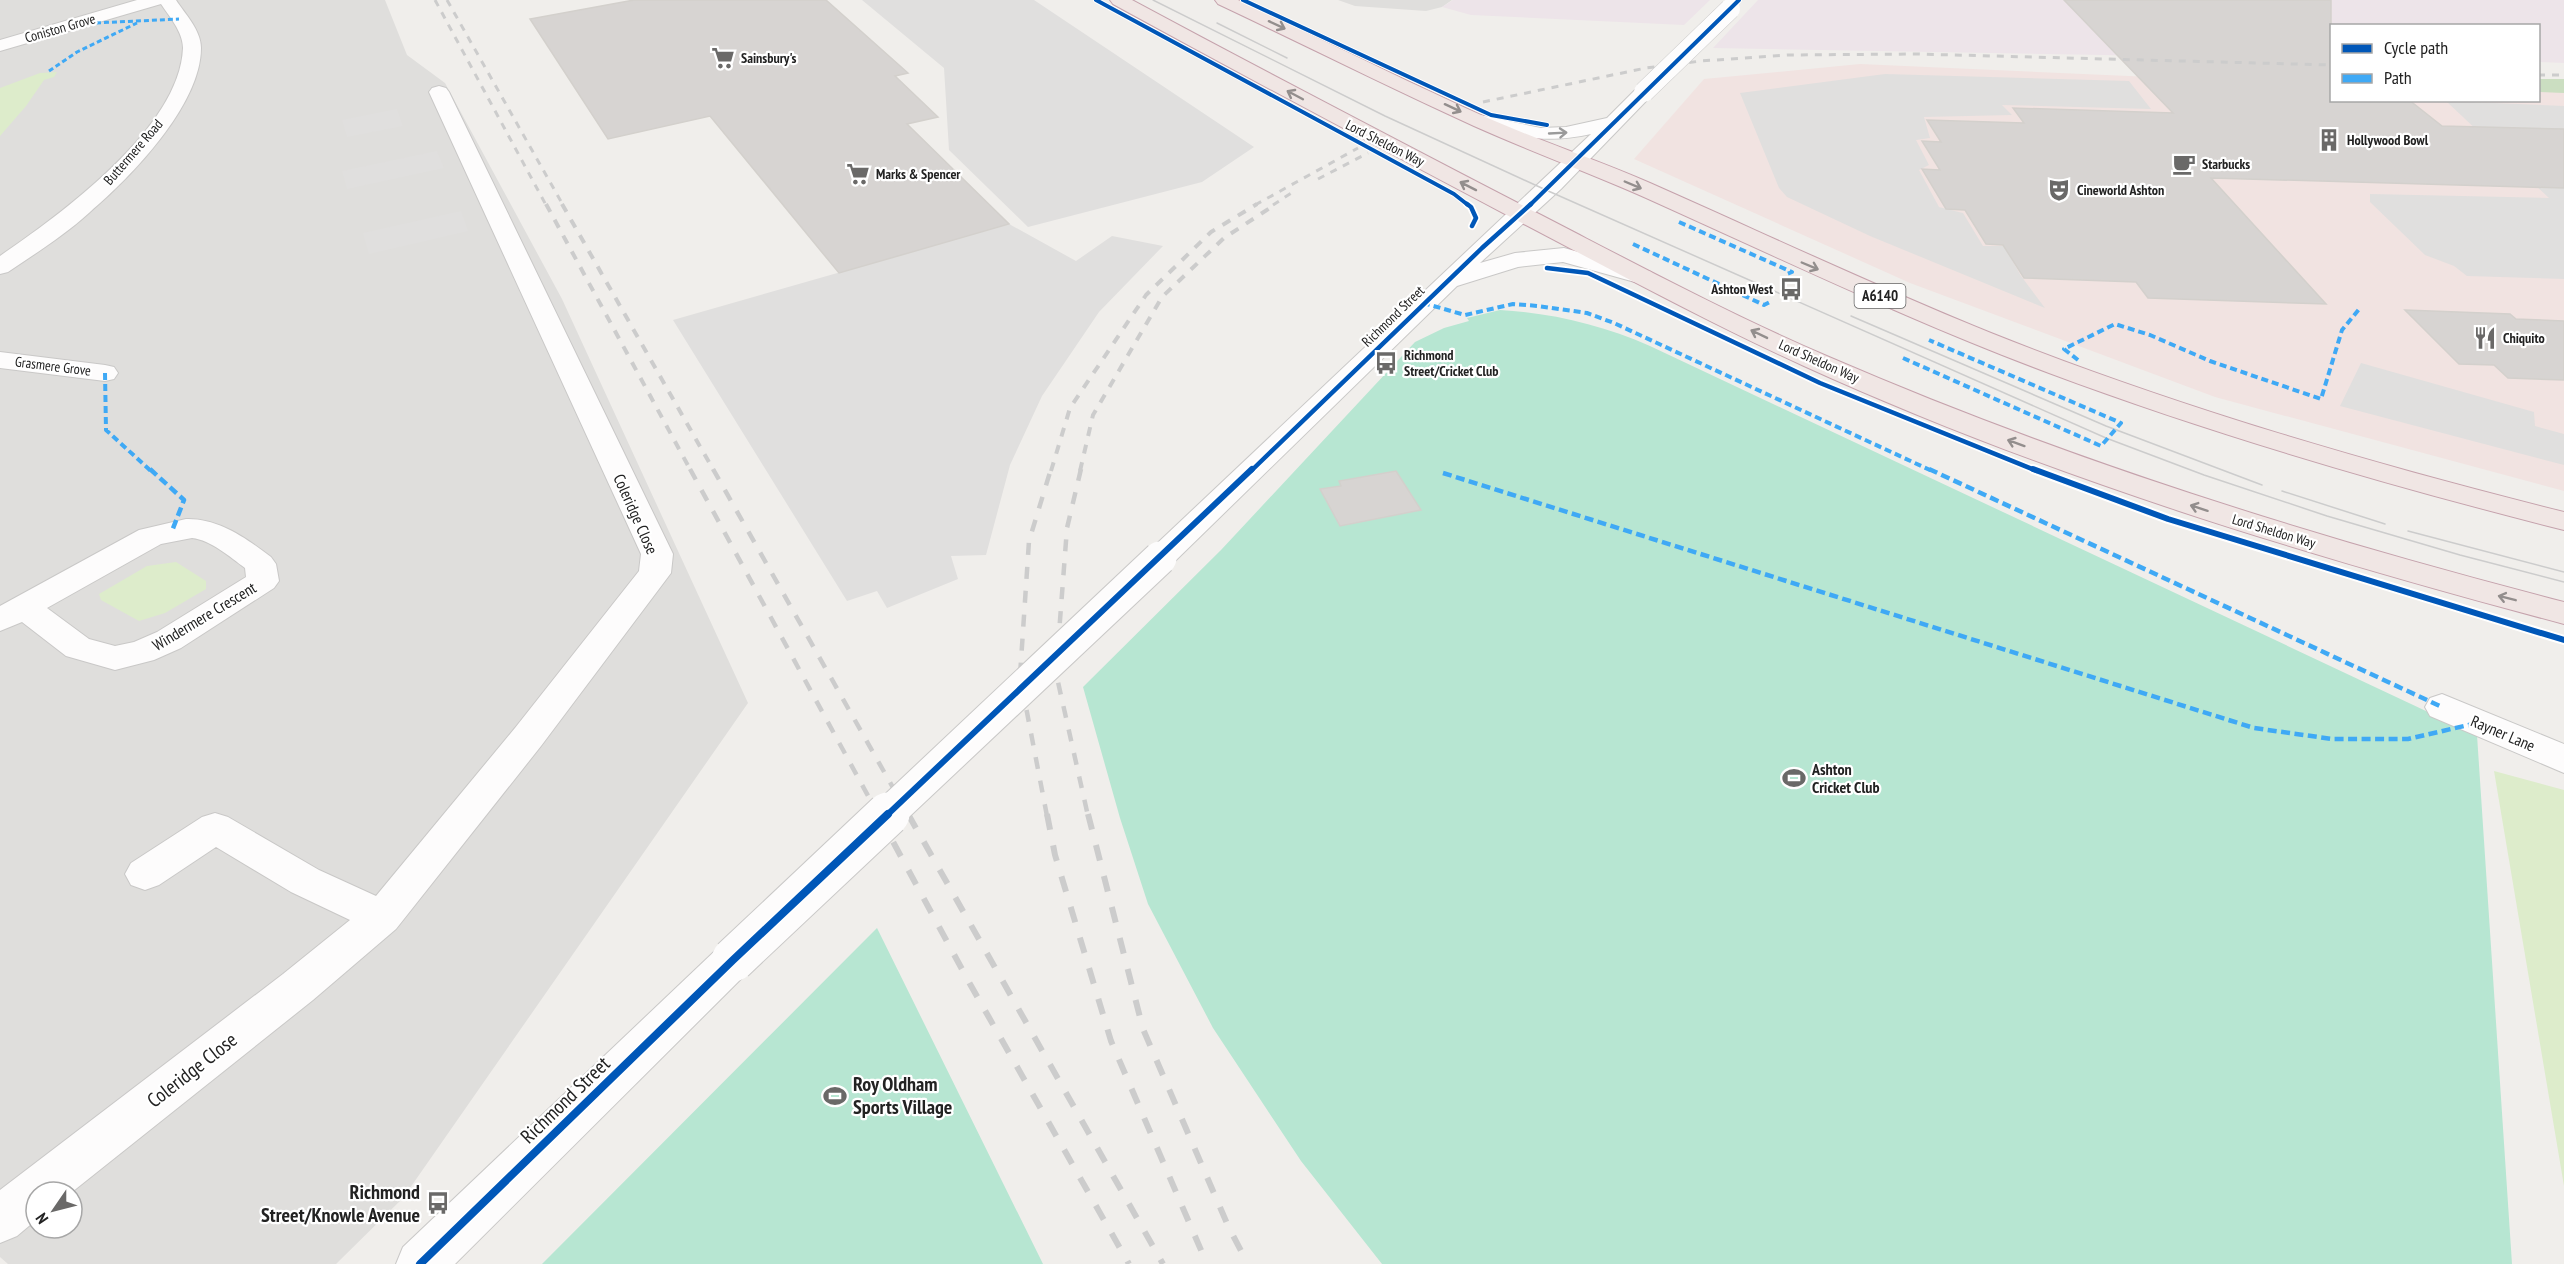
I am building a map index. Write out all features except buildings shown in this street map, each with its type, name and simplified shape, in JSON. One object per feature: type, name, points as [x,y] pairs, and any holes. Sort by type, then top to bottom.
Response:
[{"type":"highway","name":"Lord Sheldon Way","points":[[1119,0],[1346,123],[1645,278],[1813,360],[1973,427],[2200,509],[2434,580],[2564,613]]},
{"type":"highway","name":"A6140","points":[[1224,0],[1480,121],[1638,187],[1894,302],[2068,371],[2261,438],[2564,521]]},
{"type":"street","name":"Coniston Grove","points":[[0,46],[155,0]]},
{"type":"street","name":"Buttermere Road","points":[[0,267],[81,208],[129,160],[163,120],[182,90],[193,47],[166,0]]},
{"type":"street","name":"Richmond Street","points":[[420,1264],[733,960],[1160,558],[1575,161],[1734,5]]},
{"type":"street","name":"Coleridge Close","points":[[0,1219],[298,987],[382,917],[528,737],[655,573],[657,554],[439,92]]},
{"type":"street","points":[[1480,121],[1540,134],[1566,133],[1612,123]]},
{"type":"street","points":[[1447,281],[1515,261],[1564,255],[1645,278]]},
{"type":"street","name":"Grasmere Grove","points":[[0,360],[105,373]]},
{"type":"street","name":"Windermere Crescent","points":[[197,529],[222,539],[260,564],[263,581],[169,640],[142,652],[115,658],[78,648],[12,613],[150,537],[172,531],[197,529]]},
{"type":"street","name":"Rayner Lane","points":[[2442,706],[2564,759]]},
{"type":"street","points":[[145,874],[215,828],[305,881],[382,917]]},
{"type":"shaded area","points":[[0,0],[385,0],[407,55],[445,83],[562,299],[748,703],[403,1198],[336,1264],[8,1264],[0,1257]]},
{"type":"shaded area","points":[[862,0],[1034,0],[1254,147],[1202,182],[1028,227],[949,150],[944,68]]},
{"type":"shaded area","points":[[1338,0],[1452,0],[1442,7],[1426,11],[1355,6]]},
{"type":"shaded area","points":[[1453,0],[1710,0],[1684,25],[1471,15],[1442,7]]},
{"type":"shaded area","points":[[1758,0],[2564,0],[2564,63],[2540,62],[2540,24],[2330,24],[2330,59],[1713,48]]},
{"type":"shaded area","points":[[1860,64],[2330,85],[2330,102],[2540,102],[2540,91],[2564,91],[2564,491],[2215,397],[1910,283],[1634,159],[1704,79]]},
{"type":"shaded area","points":[[1885,74],[2129,81],[2151,109],[2002,105],[2012,115],[1924,117],[1930,138],[1916,140],[1929,165],[1919,170],[1939,207],[1963,213],[1983,246],[2004,246],[2021,276],[2045,308],[1870,236],[1787,197],[1779,188],[1740,93]]},
{"type":"shaded area","points":[[2447,102],[2470,102],[2564,106],[2564,279],[2467,276],[2454,266],[2425,255],[2370,202],[2370,194],[2549,198]]},
{"type":"shaded area","points":[[397,109],[403,126],[347,137],[342,120]]},
{"type":"shaded area","points":[[437,151],[444,168],[347,189],[342,171]]},
{"type":"shaded area","points":[[461,211],[468,231],[369,254],[363,233]]},
{"type":"shaded area","points":[[1009,224],[1076,261],[1112,236],[1163,246],[1099,312],[1042,396],[1010,465],[986,555],[951,556],[958,579],[887,608],[877,591],[847,601],[673,320]]},
{"type":"shaded area","points":[[2361,363],[2534,412],[2535,426],[2564,434],[2564,465],[2340,406]]},
{"type":"green space","points":[[57,72],[54,77],[44,80],[26,106],[0,136],[0,88],[40,73]]},
{"type":"green space","points":[[2540,79],[2564,79],[2564,93],[2540,92]]},
{"type":"green space","name":"Ashton Cricket Club","points":[[1500,310],[1576,321],[1650,346],[2477,735],[2512,1264],[1382,1264],[1301,1161],[1213,1028],[1148,904],[1120,818],[1083,687],[1221,550],[1415,342],[1444,328],[1469,321],[1467,318]]},
{"type":"green space","points":[[176,562],[206,581],[206,589],[165,613],[139,621],[101,600],[99,594],[147,566]]},
{"type":"green space","points":[[2494,771],[2564,790],[2564,1186]]},
{"type":"green space","name":"Roy Oldham Sports Village","points":[[877,928],[1043,1264],[542,1264]]},
{"type":"tram line","points":[[1153,0],[1385,116],[1546,190],[2106,438],[2204,475],[2327,516],[2460,555],[2564,582]]},
{"type":"tram line","points":[[1217,23],[1287,58]]},
{"type":"tram line","points":[[1851,316],[2106,426],[2262,485]]},
{"type":"tram line","points":[[2282,491],[2385,524]]},
{"type":"tram line","points":[[2408,531],[2564,572]]},
{"type":"railway","points":[[435,0],[546,205]]},
{"type":"railway","points":[[447,0],[563,205]]},
{"type":"railway","points":[[1483,102],[1646,68],[1701,61],[1787,55],[1917,54],[2330,65]]},
{"type":"railway","points":[[2540,75],[2564,75]]},
{"type":"railway","points":[[1255,205],[1358,148]]},
{"type":"railway","points":[[1318,179],[1368,153]]},
{"type":"railway","points":[[1273,205],[1296,190]]},
{"type":"railway","points":[[546,204],[691,471]]},
{"type":"railway","points":[[562,204],[714,471]]},
{"type":"railway","points":[[1051,471],[1070,408],[1146,295],[1211,232],[1257,204]]},
{"type":"railway","points":[[1080,471],[1093,415],[1162,297],[1224,238],[1276,204]]},
{"type":"railway","points":[[690,469],[879,816]]},
{"type":"railway","points":[[713,469],[909,816]]},
{"type":"railway","points":[[1047,816],[1020,676],[1029,541],[1051,469]]},
{"type":"railway","points":[[1081,469],[1067,528],[1056,673],[1088,816]]},
{"type":"railway","points":[[878,814],[970,984],[1129,1264]]},
{"type":"railway","points":[[908,814],[1163,1264]]},
{"type":"railway","points":[[1047,814],[1055,855],[1111,1041],[1207,1264]]},
{"type":"railway","points":[[1088,814],[1143,1029],[1229,1228],[1248,1264]]},
{"type":"marked path","points":[[72,24],[179,19]]},
{"type":"marked path","points":[[49,71],[77,52],[137,23]]},
{"type":"marked path","points":[[1679,222],[1792,272],[1787,274]]},
{"type":"marked path","points":[[1633,244],[1764,305],[1770,302]]},
{"type":"marked path","points":[[1423,303],[1465,315],[1513,304],[1538,306],[1587,313],[1614,323],[2442,707]]},
{"type":"marked path","points":[[2078,360],[2064,349],[2115,324],[2150,335],[2210,361],[2321,399],[2342,330],[2360,308]]},
{"type":"marked path","points":[[1903,358],[2101,446],[2121,423],[1929,340]]},
{"type":"marked path","points":[[105,373],[106,430],[184,500],[172,531]]},
{"type":"marked path","points":[[1443,473],[2254,728],[2332,739],[2408,739],[2477,723]]},
{"type":"cycle path","points":[[1096,0],[1454,194],[1471,207],[1476,218],[1472,226]]},
{"type":"cycle path","points":[[1243,0],[1491,115],[1547,125]]},
{"type":"cycle path","points":[[420,1264],[733,960],[1160,558],[1482,248],[1553,184],[1739,0]]},
{"type":"cycle path","points":[[1547,268],[1588,273],[1820,383],[1986,452],[2168,519],[2564,640]]},
{"type":"place","name":"Sainsbury's","points":[[723,58]]},
{"type":"place","name":"Hollywood Bowl","points":[[2329,140]]},
{"type":"place","name":"Starbucks","points":[[2184,164]]},
{"type":"place","name":"Marks & Spencer","points":[[858,174]]},
{"type":"place","name":"Cineworld Ashton","points":[[2059,190]]},
{"type":"place","name":"Ashton West","points":[[1791,289]]},
{"type":"place","name":"Chiquito","points":[[2485,338]]},
{"type":"place","name":"Richmond Street/Cricket Club","points":[[1386,363]]},
{"type":"place","name":"Ashton Cricket Club","points":[[1794,778]]},
{"type":"place","name":"Roy Oldham Sports Village","points":[[835,1096]]},
{"type":"place","name":"Richmond Street/Knowle Avenue","points":[[438,1203]]}]
